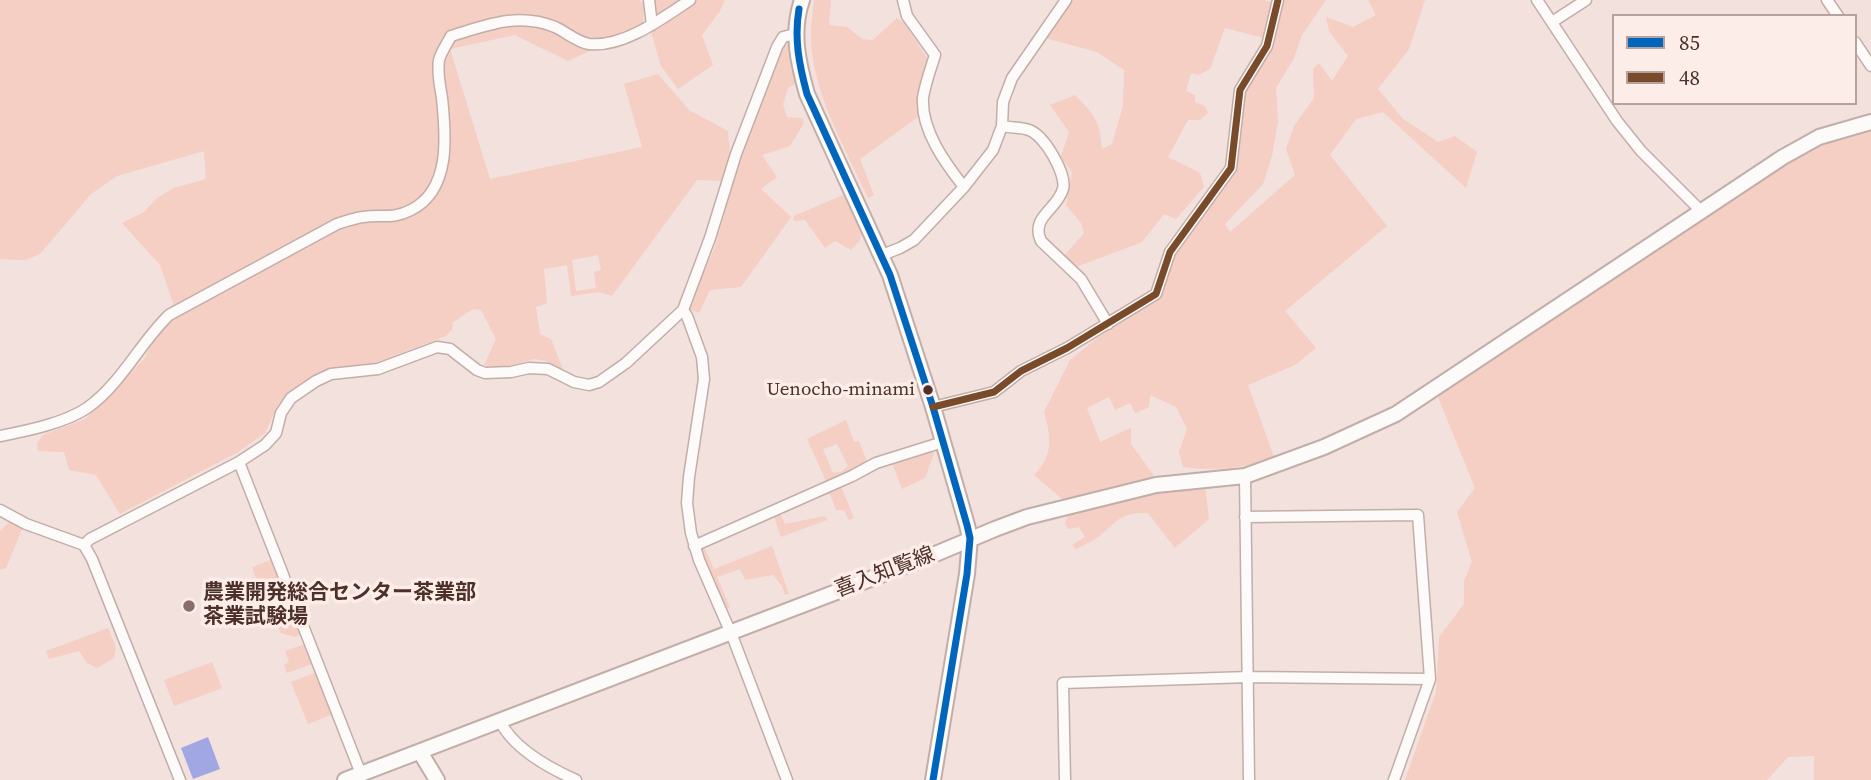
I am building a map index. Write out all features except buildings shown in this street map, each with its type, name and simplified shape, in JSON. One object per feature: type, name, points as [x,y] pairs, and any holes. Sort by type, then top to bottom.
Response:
[{"type":"street","points":[[649,0],[652,25]]},
{"type":"street","points":[[0,436],[26,431],[88,408],[169,315],[337,224],[364,216],[388,218],[412,210],[424,201],[437,186],[443,164],[444,134],[439,59],[451,36],[503,20],[531,21],[553,27],[587,44],[612,42],[652,25],[690,0]]},
{"type":"street","points":[[802,0],[795,34],[807,94],[882,255],[933,407],[970,538],[967,574],[933,780]]},
{"type":"street","points":[[903,0],[907,16],[935,55],[923,97],[925,121],[948,167],[964,187]]},
{"type":"street","points":[[882,255],[914,240],[964,187],[993,150],[1002,127],[1003,102],[1012,78],[1066,0]]},
{"type":"street","points":[[933,407],[994,392],[1021,371],[1067,348],[1156,295],[1170,252],[1231,168],[1240,90],[1267,46],[1279,0]]},
{"type":"street","points":[[1537,0],[1617,121],[1641,151],[1701,211]]},
{"type":"street","points":[[1552,22],[1586,0]]},
{"type":"street","points":[[84,545],[90,539],[239,462],[265,445],[276,433],[281,414],[291,398],[331,374],[378,369],[438,347],[450,349],[485,373],[529,368],[548,369],[574,382],[590,384],[599,382],[626,363],[682,310],[710,238],[736,154],[777,47],[783,37],[795,34]]},
{"type":"street","points":[[1857,45],[1870,62]]},
{"type":"street","name":"喜入知覧線","points":[[345,780],[1027,517],[1156,485],[1245,476],[1311,452],[1396,414],[1802,145],[1819,137],[1871,122]]},
{"type":"street","points":[[1002,127],[1030,130],[1057,161],[1064,179],[1063,191],[1038,226],[1038,234],[1041,241],[1081,279],[1108,324]]},
{"type":"street","points":[[682,310],[687,316],[702,357],[704,379],[687,503],[694,546],[787,780]]},
{"type":"street","points":[[694,546],[876,463],[943,442]]},
{"type":"street","points":[[239,462],[361,774]]},
{"type":"street","points":[[1245,476],[1249,780]]},
{"type":"street","points":[[0,510],[26,524],[84,545],[92,559],[180,780]]},
{"type":"street","points":[[1245,517],[1418,514],[1430,678],[1394,780]]},
{"type":"street","points":[[1065,780],[1063,683],[1249,677],[1430,678]]},
{"type":"street","points":[[500,721],[505,731],[517,743],[576,780]]},
{"type":"street","points":[[420,752],[437,780]]},
{"type":"shaded area","points":[[0,0],[638,0],[644,3],[643,26],[568,61],[515,35],[450,49],[490,179],[642,147],[624,84],[658,74],[689,110],[728,131],[730,156],[721,181],[697,180],[612,296],[599,292],[571,296],[567,265],[544,269],[547,303],[536,307],[540,334],[551,339],[564,372],[546,361],[534,359],[502,368],[484,365],[496,339],[481,310],[473,309],[452,323],[453,328],[446,336],[370,365],[335,367],[299,386],[279,403],[265,433],[238,452],[120,514],[96,475],[69,470],[64,452],[38,451],[37,443],[43,435],[85,419],[144,359],[173,303],[160,265],[122,223],[144,212],[157,198],[174,188],[206,179],[204,151],[117,176],[91,194],[40,254],[25,260],[0,259]],"holes":[[[598,255],[601,270],[594,272],[596,288],[576,291],[572,260]]]},
{"type":"shaded area","points":[[654,0],[725,0],[702,35],[713,65],[678,89],[661,66],[651,32],[658,26]]},
{"type":"shaded area","points":[[814,0],[831,0],[829,25],[847,27],[862,39],[873,40],[897,18],[905,24],[929,61],[919,86],[918,117],[860,159],[874,195],[868,198],[831,118],[816,76],[811,33]]},
{"type":"shaded area","points":[[1071,0],[1264,0],[1274,3],[1264,38],[1225,28],[1210,69],[1198,75],[1191,73],[1186,91],[1195,95],[1195,102],[1205,106],[1208,113],[1200,120],[1188,120],[1168,157],[1200,173],[1204,187],[1176,219],[1164,214],[1142,242],[1076,267],[1065,255],[1084,233],[1081,223],[1066,205],[1072,172],[1061,157],[1069,132],[1050,105],[1075,95],[1095,119],[1100,131],[1102,149],[1112,144],[1123,106],[1124,70],[1097,52],[1045,38]]},
{"type":"shaded area","points":[[1282,0],[1326,0],[1302,35],[1294,58],[1276,88],[1278,122],[1272,156],[1263,184],[1225,224],[1230,232],[1295,175],[1286,149],[1294,126],[1314,98],[1313,69],[1319,63],[1332,81],[1348,56],[1329,31],[1326,17],[1353,27],[1376,15],[1368,0],[1425,0],[1409,49],[1378,89],[1403,119],[1438,142],[1455,136],[1477,152],[1466,188],[1383,112],[1356,119],[1330,155],[1387,226],[1285,311],[1316,348],[1295,365],[1248,385],[1274,457],[1229,468],[1183,467],[1179,452],[1187,429],[1176,407],[1150,395],[1149,407],[1135,413],[1130,403],[1115,410],[1109,397],[1087,408],[1100,442],[1131,428],[1131,444],[1154,476],[1067,503],[1034,475],[1048,453],[1048,429],[1044,412],[1070,360],[1112,326],[1158,298],[1175,254],[1223,189],[1237,165],[1244,92]]},
{"type":"shaded area","points":[[784,45],[790,46],[795,84],[788,88],[783,104],[787,117],[802,118],[804,123],[790,146],[762,155],[777,177],[761,189],[791,217],[741,287],[710,290],[699,313],[687,308],[715,247],[740,159]]},
{"type":"shaded area","points":[[1871,129],[1871,780],[1814,780],[1814,756],[1788,757],[1767,780],[1405,780],[1436,692],[1439,637],[1464,604],[1464,581],[1472,562],[1457,512],[1475,488],[1438,397],[1758,179],[1817,144]]},
{"type":"shaded area","points":[[843,195],[861,231],[860,240],[851,250],[835,241],[825,248],[805,220],[793,221],[794,216]]},
{"type":"shaded area","points":[[846,420],[854,442],[859,441],[868,464],[838,479],[854,518],[849,520],[844,510],[836,510],[830,494],[806,501],[827,483],[807,439]],"holes":[[[837,444],[848,466],[841,472],[833,473],[823,449]]]},
{"type":"shaded area","points":[[932,450],[934,453],[925,478],[902,489],[892,463]]},
{"type":"shaded area","points":[[1205,485],[1209,519],[1175,548],[1148,513],[1124,516],[1092,541],[1076,549],[1072,545],[1085,537],[1079,527],[1068,529],[1065,523],[1069,514],[1159,489]]},
{"type":"shaded area","points":[[780,514],[785,524],[825,516],[827,520],[781,537],[774,517]]},
{"type":"shaded area","points":[[9,522],[23,527],[6,568],[0,570],[0,531]]},
{"type":"shaded area","points":[[772,546],[789,594],[785,595],[773,575],[745,580],[740,569],[717,577],[730,607],[726,609],[701,549],[704,547],[714,569]]},
{"type":"shaded area","points":[[274,561],[286,593],[281,595],[272,588],[260,590],[252,567]]},
{"type":"shaded area","points":[[291,606],[302,634],[295,637],[281,633],[276,622],[280,612]]},
{"type":"shaded area","points":[[108,628],[116,647],[114,658],[97,668],[87,663],[79,651],[49,659],[46,651]]},
{"type":"shaded area","points":[[302,645],[310,653],[312,664],[287,673],[284,665],[289,662],[285,651]]},
{"type":"shaded area","points":[[212,662],[222,688],[174,706],[164,680]]},
{"type":"shaded area","points":[[317,672],[333,714],[308,724],[291,682]]},
{"type":"water","points":[[208,737],[220,769],[193,779],[181,748]]},
{"type":"transit line","name":"48","points":[[933,407],[994,392],[1021,371],[1067,348],[1156,294],[1170,252],[1231,168],[1240,90],[1267,46],[1278,0]]},
{"type":"transit line","name":"85","points":[[799,9],[798,52],[807,94],[890,275],[933,407],[970,538],[967,574],[933,780]]},
{"type":"place","name":"Uenocho-minami","points":[[928,390]]},
{"type":"place","name":"農業開発総合センター茶業部 茶業試験場","points":[[189,606]]}]
